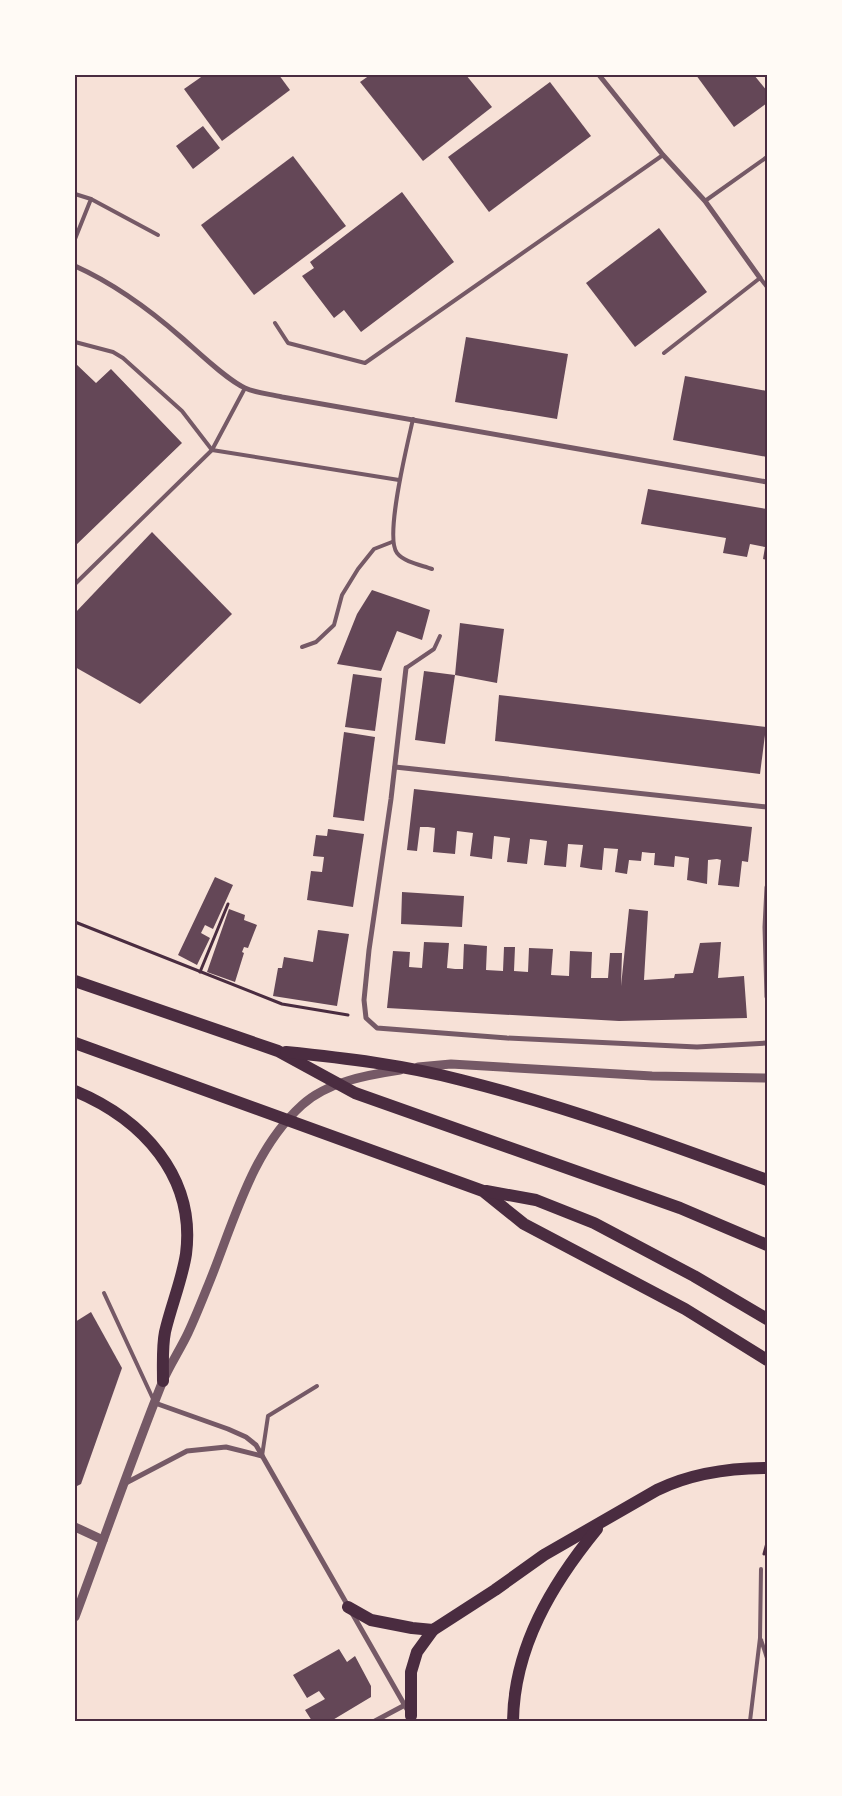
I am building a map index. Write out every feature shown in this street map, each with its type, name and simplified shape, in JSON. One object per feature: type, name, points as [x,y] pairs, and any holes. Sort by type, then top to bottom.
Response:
[{"type":"main road","points":[[75,981],[278,1051],[355,1093],[680,1208],[767,1245]]},
{"type":"main road","points":[[75,1043],[483,1191],[536,1200],[594,1223],[694,1276],[767,1320]]},
{"type":"main road","points":[[278,1051],[375,1062],[461,1080],[568,1110],[767,1180]]},
{"type":"main road","points":[[75,1091],[122,1116],[139,1130],[163,1157],[181,1193],[185,1210],[187,1240],[181,1274],[165,1334],[163,1381]]},
{"type":"main road","points":[[483,1191],[524,1224],[685,1309],[767,1360]]},
{"type":"main road","points":[[410,1714],[411,1672],[417,1652],[433,1630],[495,1590],[544,1555],[602,1523],[634,1502],[674,1482],[692,1476],[726,1470],[767,1468]]},
{"type":"main road","points":[[513,1721],[514,1698],[520,1667],[538,1617],[571,1561],[602,1523]]},
{"type":"main road","points":[[348,1607],[371,1620],[433,1630]]},
{"type":"street","points":[[599,75],[664,155],[706,201],[760,278]]},
{"type":"street","points":[[75,266],[100,277],[130,296],[157,316],[224,374],[244,388],[282,397],[767,482]]},
{"type":"street","points":[[406,668],[395,767],[368,958],[364,1000],[366,1018],[377,1028],[507,1038],[697,1047],[767,1044]]},
{"type":"street","points":[[395,767],[767,807]]},
{"type":"street","points":[[767,888],[765,927],[767,997]]},
{"type":"street","points":[[75,1617],[122,1484],[163,1381],[188,1333],[254,1172],[275,1135],[303,1104],[319,1093],[349,1081],[382,1072],[451,1064],[652,1076],[767,1078]]},
{"type":"street","points":[[155,1403],[246,1437],[256,1445],[267,1461],[410,1714],[375,1721]]},
{"type":"street","points":[[122,1484],[187,1451],[226,1447],[262,1456]]},
{"type":"street","points":[[75,1527],[103,1540]]},
{"type":"lane","points":[[275,323],[288,343],[365,363],[664,155]]},
{"type":"lane","points":[[706,201],[767,157]]},
{"type":"lane","points":[[75,194],[90,199],[158,235]]},
{"type":"lane","points":[[75,239],[90,199]]},
{"type":"lane","points":[[664,353],[760,278],[767,287]]},
{"type":"lane","points":[[75,342],[113,352],[123,358],[182,411],[212,450],[399,480]]},
{"type":"lane","points":[[75,584],[212,450],[244,388]]},
{"type":"lane","points":[[413,420],[399,480],[392,542],[397,553],[409,561],[432,569]]},
{"type":"lane","points":[[302,647],[316,642],[334,625],[342,595],[358,569],[374,549],[392,542]]},
{"type":"lane","points":[[406,668],[434,649],[440,636]]},
{"type":"lane","points":[[104,1293],[155,1403]]},
{"type":"lane","points":[[262,1456],[268,1416],[317,1386]]},
{"type":"lane","points":[[750,1721],[760,1638],[760,1569]]},
{"type":"lane","points":[[760,1638],[767,1658]]},
{"type":"path","points":[[200,972],[228,904]]},
{"type":"path","points":[[75,922],[282,1004],[366,1018]]},
{"type":"building","points":[[204,75],[279,75],[290,90],[222,141],[184,89]]},
{"type":"building","points":[[370,75],[466,75],[492,107],[423,161],[360,82]]},
{"type":"building","points":[[696,75],[754,75],[767,91],[767,103],[734,127]]},
{"type":"building","points":[[550,82],[591,136],[489,212],[448,157]]},
{"type":"building","points":[[203,126],[220,148],[193,169],[176,146]]},
{"type":"building","points":[[293,156],[346,226],[254,295],[201,225]]},
{"type":"building","points":[[402,192],[454,262],[361,332],[344,310],[334,318],[302,276],[314,268],[310,262]]},
{"type":"building","points":[[659,228],[707,292],[635,347],[586,283]]},
{"type":"building","points":[[466,337],[568,354],[557,419],[455,402]]},
{"type":"building","points":[[75,363],[96,383],[111,369],[182,443],[75,546]]},
{"type":"building","points":[[685,376],[767,391],[767,457],[673,440]]},
{"type":"building","points":[[648,489],[767,509],[767,560],[763,559],[765,547],[750,544],[747,557],[723,553],[726,538],[641,524]]},
{"type":"building","points":[[152,532],[232,614],[140,704],[75,667],[75,613]]},
{"type":"building","points":[[372,590],[430,610],[422,640],[397,631],[381,671],[337,664],[357,614]]},
{"type":"building","points":[[460,623],[504,629],[497,683],[455,675]]},
{"type":"building","points":[[424,671],[455,675],[445,744],[415,740]]},
{"type":"building","points":[[353,674],[382,678],[375,731],[345,727]]},
{"type":"building","points":[[499,695],[766,727],[760,774],[495,741]]},
{"type":"building","points":[[344,732],[375,737],[364,821],[333,817]]},
{"type":"building","points":[[414,789],[752,827],[748,862],[742,861],[739,887],[718,885],[721,860],[717,859],[708,860],[707,884],[687,880],[689,858],[675,856],[674,867],[654,865],[655,853],[642,852],[641,861],[629,860],[627,874],[615,872],[618,849],[604,848],[602,870],[580,867],[583,845],[568,844],[566,867],[544,865],[547,841],[540,840],[530,839],[527,864],[507,862],[510,838],[494,836],[492,859],[470,856],[473,833],[457,831],[455,854],[433,852],[435,828],[428,827],[420,827],[417,851],[407,850]]},
{"type":"building","points":[[328,829],[364,834],[353,907],[307,900],[311,871],[322,872],[324,857],[313,856],[316,835],[327,836]]},
{"type":"building","points":[[215,877],[233,885],[213,929],[205,925],[201,933],[210,938],[197,965],[178,955]]},
{"type":"building","points":[[402,892],[464,896],[462,927],[401,924]]},
{"type":"building","points":[[229,909],[245,915],[244,920],[257,925],[248,948],[244,947],[242,952],[244,953],[235,982],[207,972]]},
{"type":"building","points":[[629,909],[648,911],[644,980],[674,978],[675,974],[693,973],[700,943],[721,942],[718,978],[744,976],[747,1018],[619,1021],[387,1008],[393,951],[410,952],[409,967],[422,968],[424,942],[449,943],[447,968],[455,969],[463,969],[464,944],[487,946],[486,970],[503,971],[504,947],[515,947],[514,971],[528,972],[529,948],[553,949],[551,975],[569,976],[570,951],[592,952],[591,978],[608,978],[610,953],[622,953],[621,986]]},
{"type":"building","points":[[318,930],[349,934],[337,1006],[273,996],[278,968],[282,968],[284,957],[313,962]]},
{"type":"building","points":[[91,1312],[122,1368],[81,1484],[75,1487],[75,1322]]},
{"type":"building","points":[[339,1649],[347,1662],[355,1656],[371,1686],[371,1697],[331,1721],[312,1721],[305,1710],[325,1699],[319,1691],[307,1698],[293,1675]]}]
